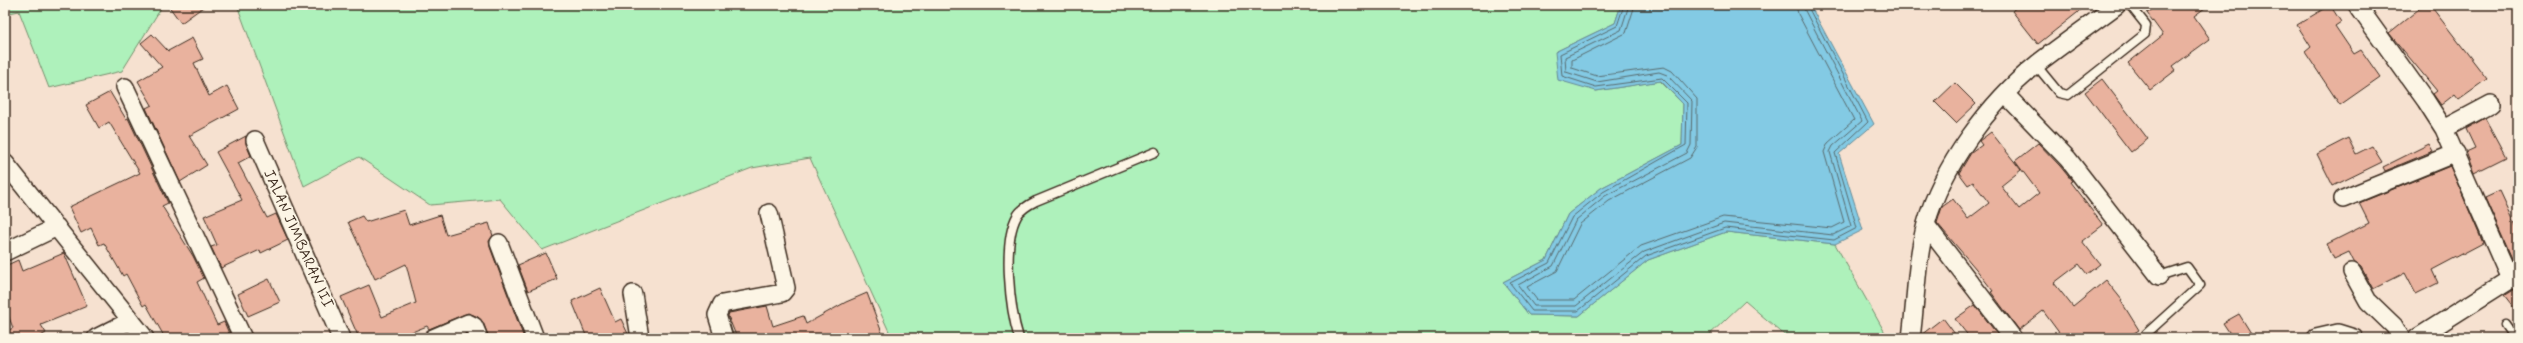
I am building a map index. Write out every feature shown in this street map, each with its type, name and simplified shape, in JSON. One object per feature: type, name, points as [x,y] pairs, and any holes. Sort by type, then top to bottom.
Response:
[{"type":"street","points":[[1912,338],[1919,264],[1926,225],[1937,192],[1956,157],[2005,94],[2036,65],[2117,5]]},
{"type":"street","points":[[2357,5],[2426,101],[2444,129],[2514,277],[2416,338]]},
{"type":"street","points":[[125,88],[243,338]]},
{"type":"street","points":[[2005,94],[2068,159],[2159,276]]},
{"type":"street","points":[[2444,129],[2491,104]]},
{"type":"street","name":"JALAN JIMBARAN III","points":[[255,140],[336,336]]},
{"type":"street","points":[[2343,199],[2456,153]]},
{"type":"street","points":[[5,163],[57,226],[130,321],[145,338]]},
{"type":"street","points":[[724,338],[717,314],[722,304],[782,293],[786,288],[768,213]]},
{"type":"street","points":[[1926,225],[2013,338]]},
{"type":"street","points":[[5,252],[57,226]]},
{"type":"street","points":[[499,243],[535,338]]},
{"type":"street","points":[[2352,272],[2368,301],[2394,326],[2401,338]]},
{"type":"street","points":[[633,294],[640,338]]},
{"type":"street","points":[[96,338],[130,321]]},
{"type":"street","points":[[433,338],[468,323],[474,326],[479,338]]},
{"type":"street","points":[[2316,338],[2338,333],[2354,338]]},
{"type":"lane","points":[[2036,65],[2059,93],[2068,95],[2145,34],[2146,25],[2130,5]]},
{"type":"lane","points":[[1019,338],[1012,314],[1009,286],[1012,231],[1017,216],[1022,209],[1036,201],[1154,152]]},
{"type":"lane","points":[[2146,338],[2146,334],[2200,285],[2187,267],[2159,276]]},
{"type":"lane","points":[[2505,325],[2514,338]]},
{"type":"green space","points":[[5,5],[163,5],[122,71],[49,88],[19,11],[5,14]]},
{"type":"green space","points":[[237,5],[1621,5],[1615,23],[1555,52],[1596,91],[1660,81],[1683,104],[1682,145],[1601,188],[1568,214],[1546,260],[1503,282],[1529,315],[1579,316],[1648,260],[1726,232],[1835,244],[1888,338],[1788,338],[1745,301],[1706,338],[892,338],[810,158],[752,168],[542,250],[500,199],[430,205],[359,157],[304,186]]},
{"type":"water","points":[[1621,5],[1810,5],[1874,124],[1839,154],[1863,230],[1835,244],[1726,232],[1648,260],[1579,316],[1529,315],[1503,282],[1546,260],[1568,214],[1601,188],[1682,145],[1683,104],[1661,81],[1596,91],[1558,80],[1555,52],[1615,23]]},
{"type":"building","points":[[168,5],[206,5],[181,23]]},
{"type":"building","points":[[2019,5],[2087,5],[2038,44],[2012,11]]},
{"type":"building","points":[[2159,5],[2209,5],[2194,16],[2210,39],[2173,66],[2176,70],[2150,90],[2128,63],[2163,35],[2147,13]]},
{"type":"building","points":[[2330,5],[2341,22],[2335,26],[2354,54],[2361,50],[2380,77],[2340,105],[2305,52],[2311,47],[2297,25]]},
{"type":"building","points":[[2424,5],[2430,5],[2487,79],[2459,99],[2455,94],[2441,105],[2433,94],[2437,91],[2389,33]]},
{"type":"building","points":[[152,34],[168,51],[192,38],[203,59],[194,63],[209,96],[227,86],[239,109],[189,136],[207,165],[180,182],[146,108],[152,105],[138,81],[162,67],[141,43]]},
{"type":"building","points":[[2102,79],[2148,139],[2131,152],[2085,92]]},
{"type":"building","points":[[1955,83],[1976,104],[1956,123],[1935,102]]},
{"type":"building","points":[[110,92],[126,119],[128,118],[168,203],[162,206],[193,256],[204,278],[197,282],[217,325],[224,322],[231,338],[165,338],[146,304],[143,306],[126,274],[123,276],[104,243],[99,245],[91,228],[81,233],[69,207],[140,173],[109,122],[99,128],[86,105]]},
{"type":"building","points":[[2485,118],[2506,157],[2474,173],[2466,152],[2475,148],[2466,129]]},
{"type":"building","points":[[1991,132],[2021,170],[2001,186],[2019,209],[2039,193],[2015,161],[2038,143],[2072,181],[2070,182],[2103,225],[2082,241],[2100,264],[2087,274],[2079,264],[2054,283],[2073,307],[2106,280],[2122,300],[2121,301],[2139,330],[2126,338],[2063,338],[2043,311],[2019,330],[1991,292],[1993,291],[1937,223],[1942,207],[1953,199],[1968,219],[1989,203],[1973,182],[1968,185],[1959,173],[1971,153],[1982,145],[1979,141]]},
{"type":"building","points":[[246,136],[246,144],[251,156],[238,163],[267,218],[276,214],[288,240],[261,253],[260,250],[221,268],[211,247],[217,245],[204,216],[242,200],[216,152]]},
{"type":"building","points":[[2348,138],[2356,154],[2372,146],[2382,162],[2333,186],[2317,154]]},
{"type":"building","points":[[2429,144],[2433,151],[2385,171],[2383,167]]},
{"type":"building","points":[[2450,166],[2483,243],[2432,270],[2438,283],[2416,294],[2405,273],[2373,289],[2361,267],[2354,262],[2349,252],[2334,259],[2327,244],[2369,223],[2359,203]]},
{"type":"building","points":[[2500,191],[2518,230],[2518,264],[2515,265],[2485,198]]},
{"type":"building","points":[[404,210],[409,225],[440,215],[446,235],[489,223],[493,236],[489,241],[490,247],[524,338],[489,338],[483,322],[478,317],[468,313],[429,329],[427,326],[397,338],[359,338],[341,297],[369,285],[382,317],[416,303],[406,264],[375,279],[348,222],[362,216],[366,222]]},
{"type":"building","points":[[64,253],[87,306],[41,325],[46,333],[37,338],[5,338],[5,332],[13,328],[5,307],[5,266],[18,260],[22,271]]},
{"type":"building","points":[[546,253],[557,279],[528,291],[518,265]]},
{"type":"building","points":[[269,279],[280,302],[248,316],[238,294]]},
{"type":"building","points":[[2517,287],[2518,289],[2518,313],[2504,295]]},
{"type":"building","points":[[600,288],[615,322],[621,319],[630,338],[587,338],[572,301]]},
{"type":"building","points":[[867,293],[884,338],[737,338],[728,316],[729,313],[767,306],[773,326],[803,316],[806,324],[846,302]]},
{"type":"building","points":[[1975,305],[2000,338],[1970,338],[1955,319]]},
{"type":"building","points":[[2239,314],[2254,338],[2233,338],[2223,323]]},
{"type":"building","points":[[1943,318],[1958,338],[1921,338],[1921,335]]}]
